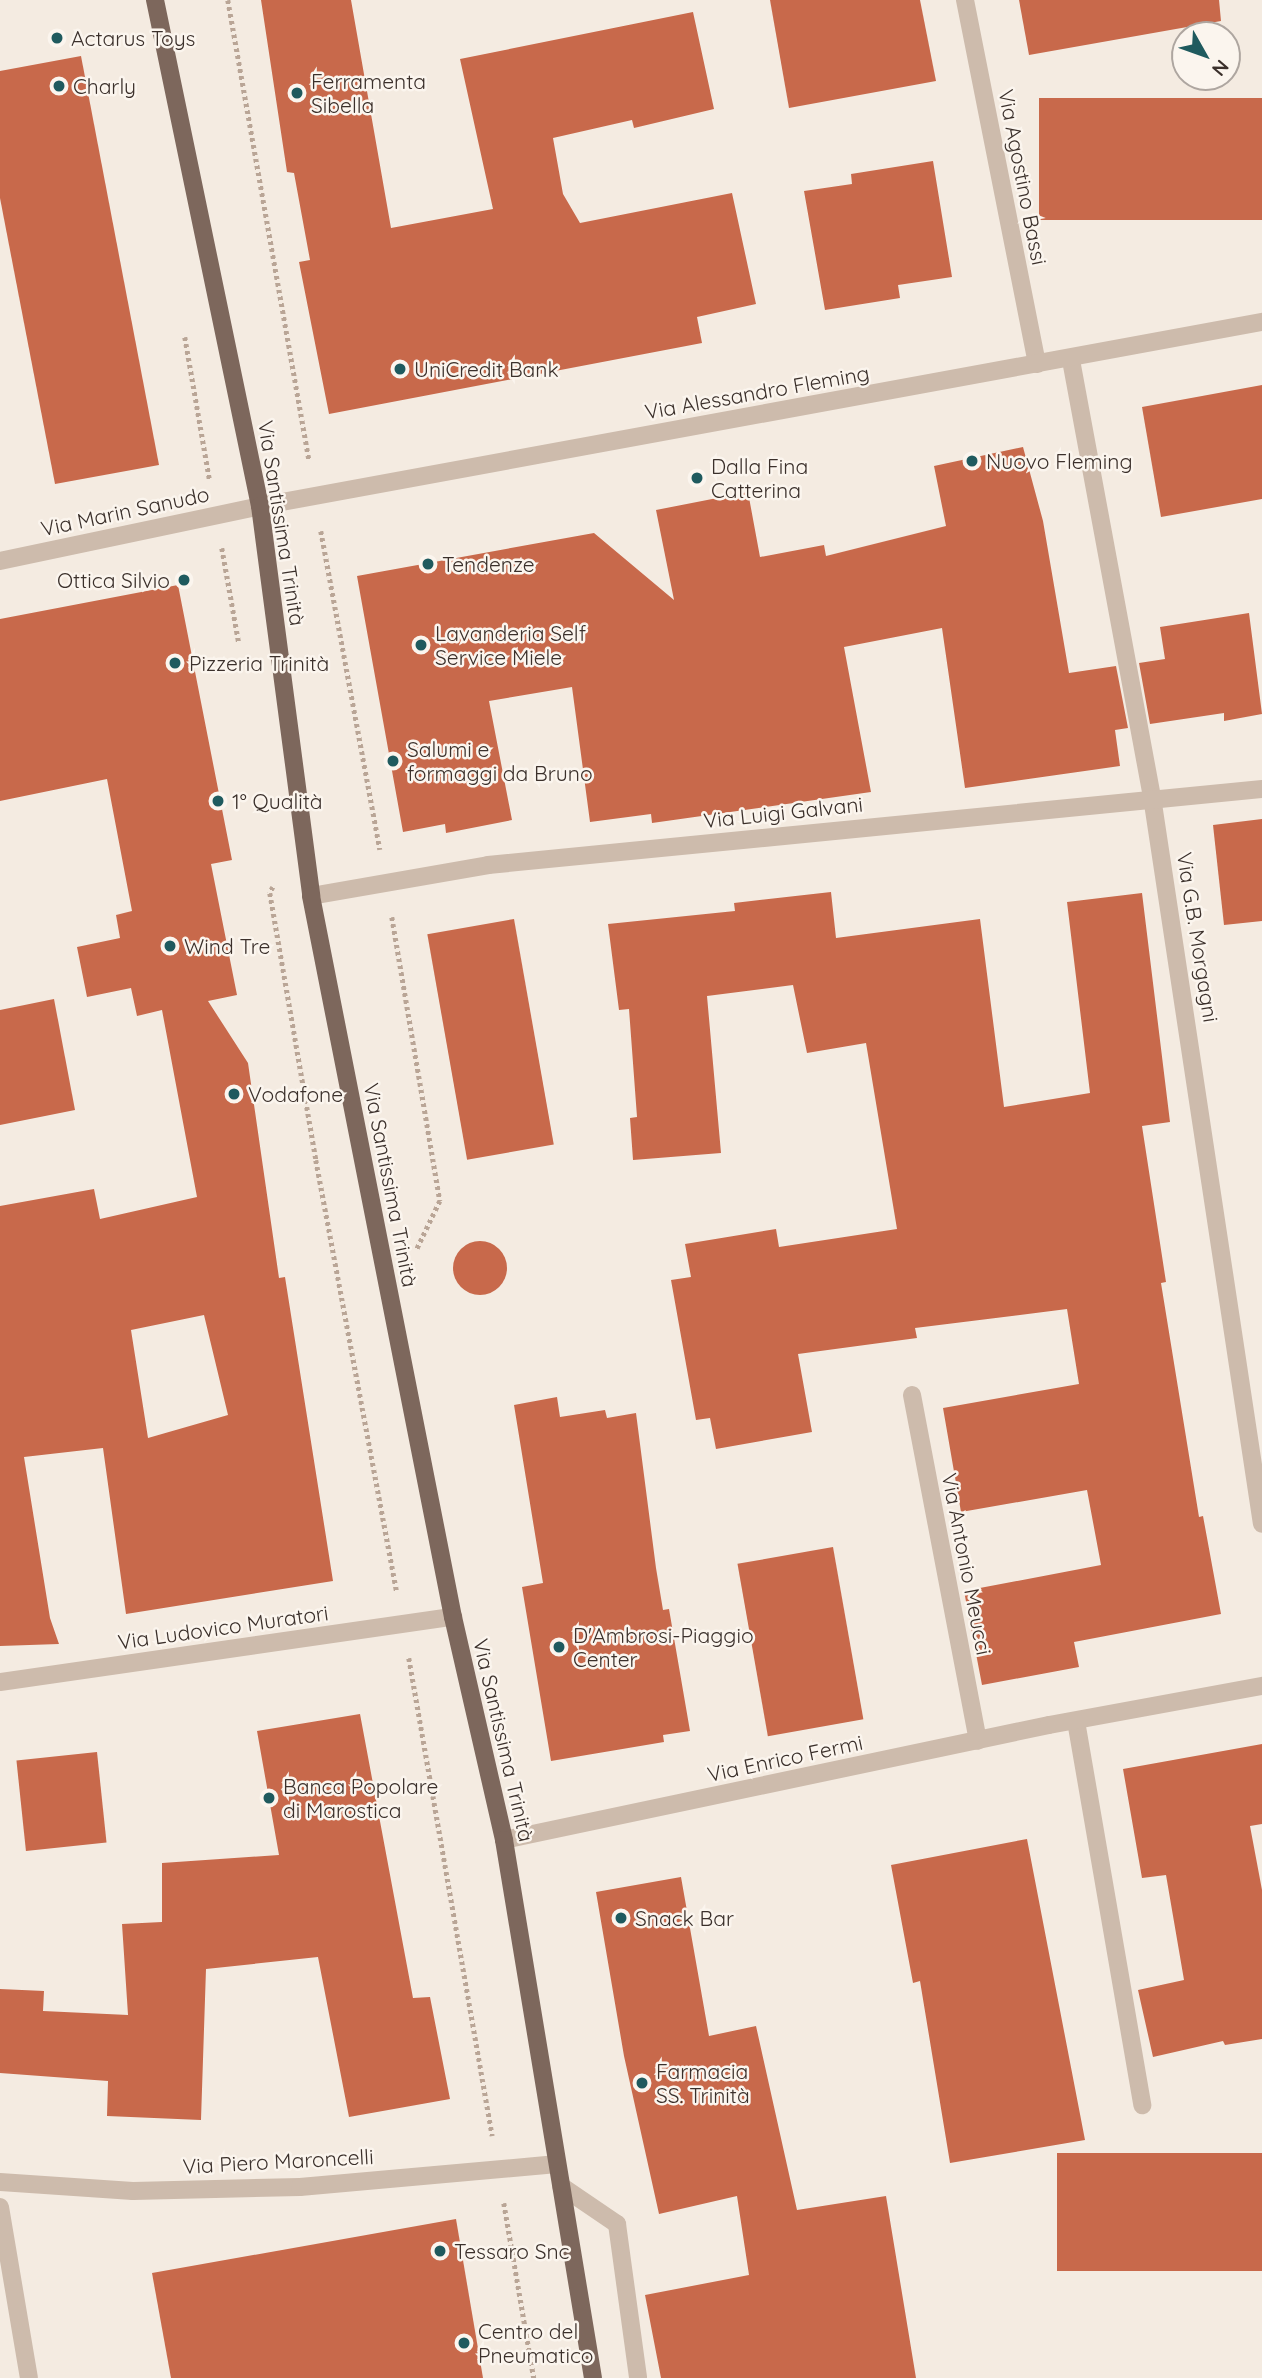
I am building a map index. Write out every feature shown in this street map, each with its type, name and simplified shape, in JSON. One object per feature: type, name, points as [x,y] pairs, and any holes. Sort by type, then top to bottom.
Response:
[{"type":"main road","name":"Via Santissima Trinità","points":[[155,0],[260,506],[311,896],[453,1617],[504,1840],[593,2378]]},
{"type":"street","name":"Via Agostino Bassi","points":[[965,0],[1037,364]]},
{"type":"street","name":"Via Alessandro Fleming","points":[[260,506],[1071,360],[1262,322]]},
{"type":"street","name":"Via G.B. Morgagni","points":[[1071,360],[1152,797],[1262,1524]]},
{"type":"street","name":"Via Marin Sanudo","points":[[0,561],[260,506]]},
{"type":"street","name":"Via Luigi Galvani","points":[[311,896],[488,865],[1152,797],[1262,789]]},
{"type":"street","name":"Via Antonio Meucci","points":[[912,1395],[978,1741]]},
{"type":"street","name":"Via Ludovico Muratori","points":[[0,1682],[453,1617]]},
{"type":"street","name":"Via Enrico Fermi","points":[[504,1840],[1076,1721],[1262,1686]]},
{"type":"street","points":[[1076,1721],[1142,2105]]},
{"type":"street","name":"Via Piero Maroncelli","points":[[0,2182],[133,2191],[300,2188],[557,2165]]},
{"type":"street","points":[[561,2186],[617,2224],[638,2378]]},
{"type":"street","points":[[0,2207],[29,2378]]},
{"type":"path","points":[[228,0],[386,883],[440,1201],[412,1258]]},
{"type":"path","points":[[183,323],[241,653]]},
{"type":"path","points":[[270,893],[275,883]]},
{"type":"building","points":[[261,0],[351,0],[391,228],[493,209],[460,59],[693,12],[714,109],[634,128],[632,120],[553,138],[563,194],[580,223],[732,193],[756,304],[697,317],[702,343],[329,414],[299,262],[310,260],[294,173],[287,172]]},
{"type":"building","points":[[770,0],[920,0],[936,81],[789,108]]},
{"type":"building","points":[[1019,0],[1219,0],[1221,21],[1171,21],[1171,30],[1029,55]]},
{"type":"building","points":[[81,56],[159,465],[55,484],[0,198],[0,71]]},
{"type":"building","points":[[1039,98],[1262,98],[1262,220],[1039,220]]},
{"type":"building","points":[[933,161],[952,277],[898,285],[900,298],[825,310],[804,191],[852,184],[851,174]]},
{"type":"building","points":[[1262,385],[1262,499],[1161,517],[1142,407]]},
{"type":"building","points":[[1023,447],[1043,521],[1069,673],[1116,666],[1128,728],[1115,730],[1120,766],[965,788],[942,628],[844,647],[871,792],[652,823],[651,814],[590,822],[572,687],[489,701],[512,820],[446,833],[445,824],[403,832],[357,576],[594,533],[674,600],[656,510],[748,492],[760,557],[824,545],[826,556],[946,526],[934,466]]},
{"type":"building","points":[[178,585],[232,860],[211,864],[237,995],[208,1001],[248,1063],[279,1278],[285,1277],[333,1581],[126,1614],[103,1448],[24,1457],[50,1618],[59,1644],[0,1646],[0,1206],[94,1189],[100,1219],[197,1197],[162,1010],[137,1016],[131,988],[87,997],[77,947],[120,938],[116,915],[132,911],[107,779],[0,801],[0,619]],"holes":[[[204,1315],[228,1415],[148,1438],[131,1330]]]},
{"type":"building","points":[[1249,613],[1262,714],[1224,721],[1224,713],[1150,724],[1139,663],[1165,659],[1160,627]]},
{"type":"building","points":[[1262,819],[1262,921],[1224,925],[1213,825]]},
{"type":"building","points":[[831,892],[836,938],[980,919],[1004,1107],[1090,1093],[1067,902],[1142,893],[1170,1122],[1142,1126],[1166,1282],[1161,1283],[1199,1517],[1203,1516],[1221,1614],[1074,1642],[1079,1667],[982,1685],[964,1591],[1101,1565],[1087,1490],[961,1512],[943,1408],[1079,1384],[1067,1309],[915,1328],[917,1338],[798,1354],[812,1432],[716,1449],[710,1418],[696,1420],[671,1280],[691,1277],[685,1244],[776,1229],[779,1247],[897,1229],[866,1043],[807,1053],[793,985],[707,996],[721,1153],[633,1160],[630,1118],[637,1117],[629,1009],[619,1010],[608,924],[735,911],[734,903]]},
{"type":"building","points":[[514,919],[554,1145],[467,1160],[427,934]]},
{"type":"building","points":[[54,999],[75,1110],[0,1125],[0,1010]]},
{"type":"building","points":[[480,1241],[499,1249],[507,1268],[499,1287],[480,1295],[461,1287],[453,1268],[461,1249]]},
{"type":"building","points":[[557,1397],[560,1417],[605,1410],[607,1418],[636,1413],[663,1610],[669,1609],[690,1731],[663,1735],[664,1742],[551,1761],[522,1587],[543,1583],[514,1405]]},
{"type":"building","points":[[833,1547],[863,1719],[768,1736],[737,1564]]},
{"type":"building","points":[[360,1714],[413,1998],[430,1997],[450,2099],[349,2117],[318,1957],[206,1969],[201,2120],[107,2116],[108,2081],[0,2073],[0,1989],[44,1991],[43,2011],[128,2015],[122,1924],[162,1922],[162,1863],[279,1855],[257,1731]]},
{"type":"building","points":[[1262,1744],[1262,1824],[1250,1826],[1262,1890],[1262,2039],[1225,2045],[1223,2041],[1153,2057],[1138,1990],[1184,1980],[1166,1875],[1142,1878],[1123,1769]]},
{"type":"building","points":[[97,1752],[107,1843],[26,1851],[16,1760]]},
{"type":"building","points":[[1027,1839],[1085,2140],[950,2163],[920,1981],[913,1983],[891,1865]]},
{"type":"building","points":[[681,1877],[709,2036],[756,2026],[797,2210],[886,2196],[916,2378],[661,2378],[645,2295],[749,2275],[737,2196],[659,2214],[624,2056],[596,1892]]},
{"type":"building","points":[[1057,2153],[1262,2153],[1262,2271],[1057,2271]]},
{"type":"building","points":[[456,2219],[483,2378],[171,2378],[152,2273]]},
{"type":"place","name":"Actarus Toys","points":[[57,38]]},
{"type":"place","name":"Charly","points":[[59,86]]},
{"type":"place","name":"Ferramenta Sibella","points":[[297,93]]},
{"type":"place","name":"UniCredit Bank","points":[[400,369]]},
{"type":"place","name":"Nuovo Fleming","points":[[972,461]]},
{"type":"place","name":"Dalla Fina Catterina","points":[[697,478]]},
{"type":"place","name":"Tendenze","points":[[428,564]]},
{"type":"place","name":"Ottica Silvio","points":[[184,580]]},
{"type":"place","name":"Lavanderia Self Service Miele","points":[[421,645]]},
{"type":"place","name":"Pizzeria Trinità","points":[[175,663]]},
{"type":"place","name":"Salumi e formaggi da Bruno","points":[[393,761]]},
{"type":"place","name":"1° Qualità","points":[[218,801]]},
{"type":"place","name":"Wind Tre","points":[[170,946]]},
{"type":"place","name":"Vodafone","points":[[234,1094]]},
{"type":"place","name":"D'Ambrosi-Piaggio Center","points":[[559,1647]]},
{"type":"place","name":"Banca Popolare di Marostica","points":[[269,1798]]},
{"type":"place","name":"Snack Bar","points":[[621,1918]]},
{"type":"place","name":"Farmacia SS. Trinità","points":[[642,2083]]},
{"type":"place","name":"Tessaro Snc","points":[[440,2251]]},
{"type":"place","name":"Centro del Pneumatico","points":[[464,2343]]}]
